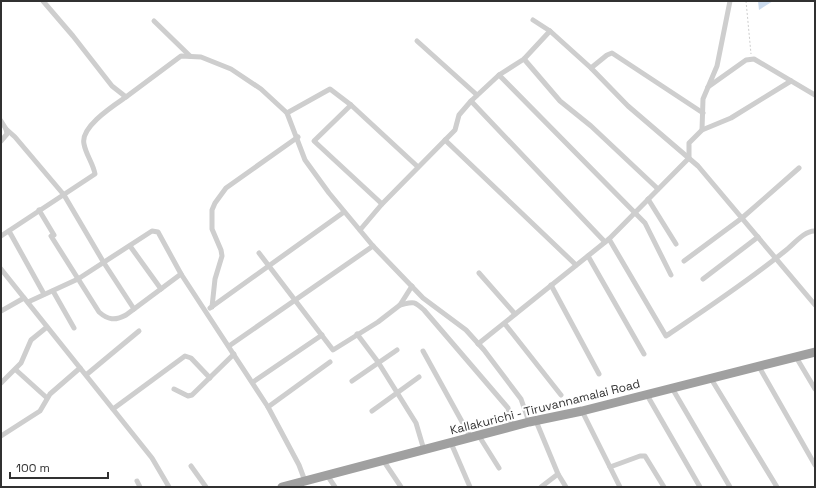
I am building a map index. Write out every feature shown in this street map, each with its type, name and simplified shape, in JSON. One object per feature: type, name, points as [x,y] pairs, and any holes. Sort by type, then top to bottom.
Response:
[{"type":"highway","name":"Kallakurichi - Tiruvannamalai Road","points":[[282,487],[512,426],[582,411],[647,395],[710,377],[815,352]]},
{"type":"street","points":[[43,1],[73,36],[112,86],[126,97]]},
{"type":"street","points":[[702,130],[703,99],[717,66],[730,1]]},
{"type":"street","points":[[533,20],[550,31],[591,68],[628,106],[698,166],[815,304]]},
{"type":"street","points":[[154,21],[190,56]]},
{"type":"street","points":[[360,230],[382,204],[455,130],[459,115],[471,101],[499,75],[524,59],[550,31]]},
{"type":"street","points":[[417,41],[477,95]]},
{"type":"street","points":[[591,68],[607,55],[612,53],[703,113]]},
{"type":"street","points":[[1,236],[94,174],[83,144],[84,137],[89,128],[126,97],[181,56],[201,57],[231,69],[261,89],[288,113],[298,137],[305,160],[372,246],[423,298],[466,330],[478,344],[521,399],[558,474],[566,487]]},
{"type":"street","points":[[524,59],[560,101],[591,126],[658,189]]},
{"type":"street","points":[[707,88],[746,60],[754,59],[815,95]]},
{"type":"street","points":[[499,75],[635,212],[649,230],[671,275]]},
{"type":"street","points":[[478,344],[505,324],[514,314],[607,241],[689,158],[689,143],[702,130],[731,118],[792,81]]},
{"type":"street","points":[[288,113],[330,89],[351,105],[418,167]]},
{"type":"street","points":[[471,101],[607,241],[666,336],[709,308],[807,233],[815,231]]},
{"type":"street","points":[[351,105],[314,141],[382,204]]},
{"type":"street","points":[[1,121],[6,129],[15,137],[64,195],[104,263],[134,309]]},
{"type":"street","points":[[1,141],[7,134],[6,129]]},
{"type":"street","points":[[212,307],[215,280],[222,256],[212,229],[212,210],[215,203],[226,188],[298,137]]},
{"type":"street","points":[[445,140],[576,265]]},
{"type":"street","points":[[684,261],[742,218],[799,168]]},
{"type":"street","points":[[648,199],[676,244]]},
{"type":"street","points":[[39,210],[78,279],[99,312],[107,319],[120,319],[181,274]]},
{"type":"street","points":[[206,312],[344,212]]},
{"type":"street","points":[[9,231],[44,294]]},
{"type":"street","points":[[1,312],[78,279],[152,231],[158,232],[181,274],[268,407],[299,465],[305,481]]},
{"type":"street","points":[[703,279],[758,237]]},
{"type":"street","points":[[130,246],[161,289]]},
{"type":"street","points":[[229,346],[372,246]]},
{"type":"street","points":[[259,253],[333,350],[400,305],[411,302],[416,303],[424,310],[508,408],[512,426]]},
{"type":"street","points":[[588,256],[644,354]]},
{"type":"street","points":[[1,270],[152,458],[169,487]]},
{"type":"street","points":[[478,273],[514,314]]},
{"type":"street","points":[[551,285],[598,374]]},
{"type":"street","points":[[400,305],[412,286]]},
{"type":"street","points":[[52,291],[74,328]]},
{"type":"street","points":[[505,324],[561,395]]},
{"type":"street","points":[[1,383],[16,370],[21,363],[31,340],[47,327]]},
{"type":"street","points":[[86,375],[139,331]]},
{"type":"street","points":[[357,334],[378,362],[416,423],[424,450]]},
{"type":"street","points":[[253,382],[322,335]]},
{"type":"street","points":[[352,381],[397,350]]},
{"type":"street","points":[[423,351],[475,437],[499,468]]},
{"type":"street","points":[[174,389],[188,396],[192,395],[234,354]]},
{"type":"street","points":[[113,409],[185,356],[191,358],[210,378]]},
{"type":"street","points":[[796,357],[815,389]]},
{"type":"street","points":[[268,407],[330,362]]},
{"type":"street","points":[[758,365],[815,465]]},
{"type":"street","points":[[1,436],[40,411],[47,398],[80,368]]},
{"type":"street","points":[[16,370],[47,398]]},
{"type":"street","points":[[372,411],[418,377]]},
{"type":"street","points":[[710,377],[777,487]]},
{"type":"street","points":[[672,388],[730,487]]},
{"type":"street","points":[[647,395],[700,487]]},
{"type":"street","points":[[582,411],[620,487]]},
{"type":"street","points":[[451,443],[470,487]]},
{"type":"street","points":[[610,467],[640,456],[645,456],[664,487]]},
{"type":"street","points":[[383,460],[401,487]]},
{"type":"street","points":[[191,466],[206,487]]},
{"type":"street","points":[[541,487],[558,474]]},
{"type":"street","points":[[327,475],[335,487]]},
{"type":"street","points":[[137,481],[140,487]]},
{"type":"path","points":[[746,1],[750,53],[754,59]]},
{"type":"water","points":[[758,1],[773,1],[759,10]]}]
